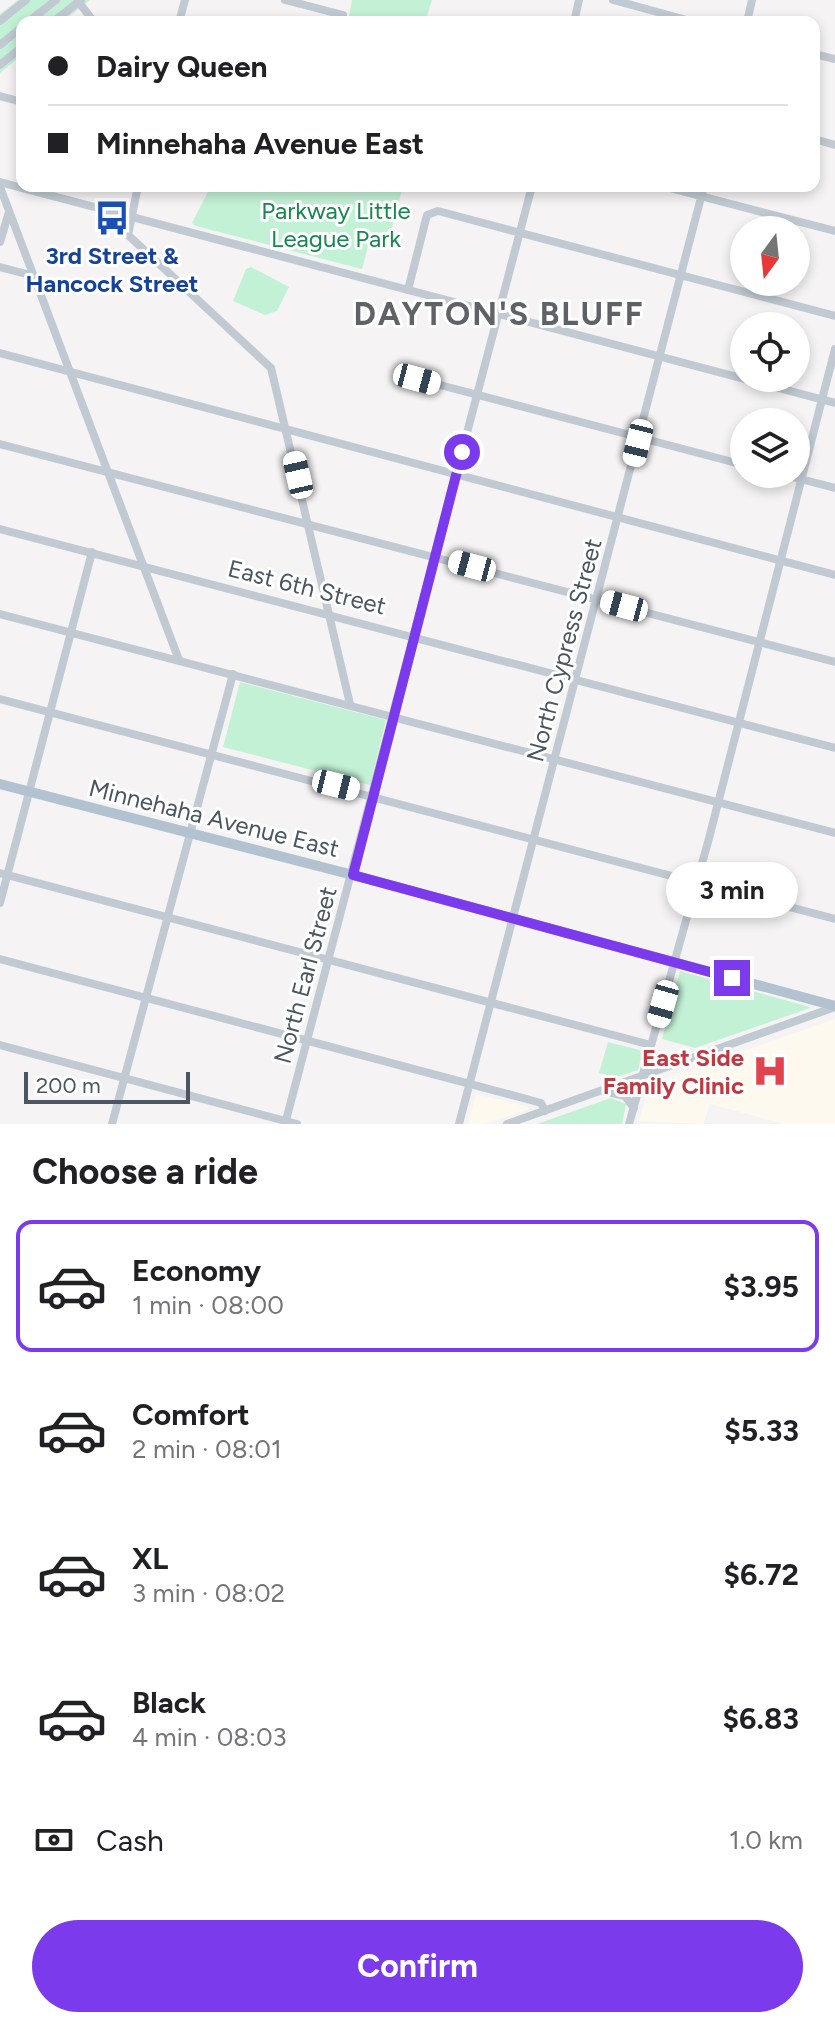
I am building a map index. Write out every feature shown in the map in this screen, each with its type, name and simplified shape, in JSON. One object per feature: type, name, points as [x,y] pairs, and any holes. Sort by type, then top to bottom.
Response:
[{"type":"main road","name":"Minnehaha Avenue East","points":[[0,784],[353,875],[835,1007]]},
{"type":"street","points":[[0,21],[26,0]]},
{"type":"street","points":[[36,16],[56,0]]},
{"type":"street","points":[[285,0],[343,15]]},
{"type":"street","points":[[613,0],[672,16]]},
{"type":"street","points":[[60,16],[79,1]]},
{"type":"street","points":[[0,45],[16,32]]},
{"type":"street","points":[[0,65],[16,52]]},
{"type":"street","points":[[0,184],[179,660]]},
{"type":"street","points":[[32,192],[835,403]]},
{"type":"street","points":[[136,192],[128,235],[271,368],[350,704]]},
{"type":"street","name":"North Earl Street","points":[[286,1122],[530,192]]},
{"type":"street","points":[[685,192],[835,231]]},
{"type":"street","name":"North Cypress Street","points":[[459,1124],[578,678],[702,192]]},
{"type":"street","points":[[408,290],[430,212],[438,211],[835,316]]},
{"type":"street","points":[[0,242],[10,212]]},
{"type":"street","points":[[0,267],[34,276]]},
{"type":"street","points":[[810,445],[835,349]]},
{"type":"street","points":[[0,353],[835,575]]},
{"type":"street","points":[[417,379],[730,461]]},
{"type":"street","points":[[0,444],[835,662]]},
{"type":"street","points":[[810,481],[835,488]]},
{"type":"street","points":[[629,1124],[697,883],[799,488]]},
{"type":"street","name":"East 6th Street","points":[[0,529],[415,635],[835,748]]},
{"type":"street","points":[[0,903],[4,874],[30,792],[92,552]]},
{"type":"street","points":[[0,614],[835,833]]},
{"type":"street","points":[[112,1124],[233,674]]},
{"type":"street","points":[[0,699],[835,919]]},
{"type":"street","points":[[4,874],[651,1045]]},
{"type":"street","points":[[0,959],[541,1103],[545,1111]]},
{"type":"street","points":[[507,1124],[835,1007]]},
{"type":"street","points":[[0,1045],[297,1124]]},
{"type":"street","points":[[599,1090],[625,1096],[634,1109]]},
{"type":"shaded area","points":[[835,1019],[835,1124],[784,1124],[710,1104],[703,1124],[639,1121],[649,1084]]},
{"type":"shaded area","points":[[476,1094],[529,1109],[485,1124],[468,1124]]},
{"type":"green space","points":[[18,0],[90,0],[70,16],[16,16],[16,60],[0,73],[0,14]]},
{"type":"green space","points":[[352,0],[432,0],[427,16],[349,16]]},
{"type":"green space","name":"Parkway Little League Park","points":[[208,192],[401,192],[389,239],[371,235],[362,269],[192,223]]},
{"type":"green space","points":[[251,267],[289,287],[277,311],[265,315],[233,301],[246,269]]},
{"type":"green space","points":[[240,682],[386,720],[370,785],[223,747]]},
{"type":"green space","points":[[680,971],[810,1008],[695,1048],[662,1039]]},
{"type":"green space","points":[[608,1042],[643,1051],[638,1070],[616,1077],[599,1073]]},
{"type":"green space","points":[[611,1098],[626,1104],[622,1124],[537,1124]]},
{"type":"place","name":"3rd Street & Hancock Street","points":[[112,218]]},
{"type":"place","name":"East Side Family Clinic","points":[[770,1071]]},
{"type":"district","name":"DAYTON'S BLUFF","points":[[499,314]]},
{"type":"route","points":[[462,452],[353,875],[732,978]]}]
